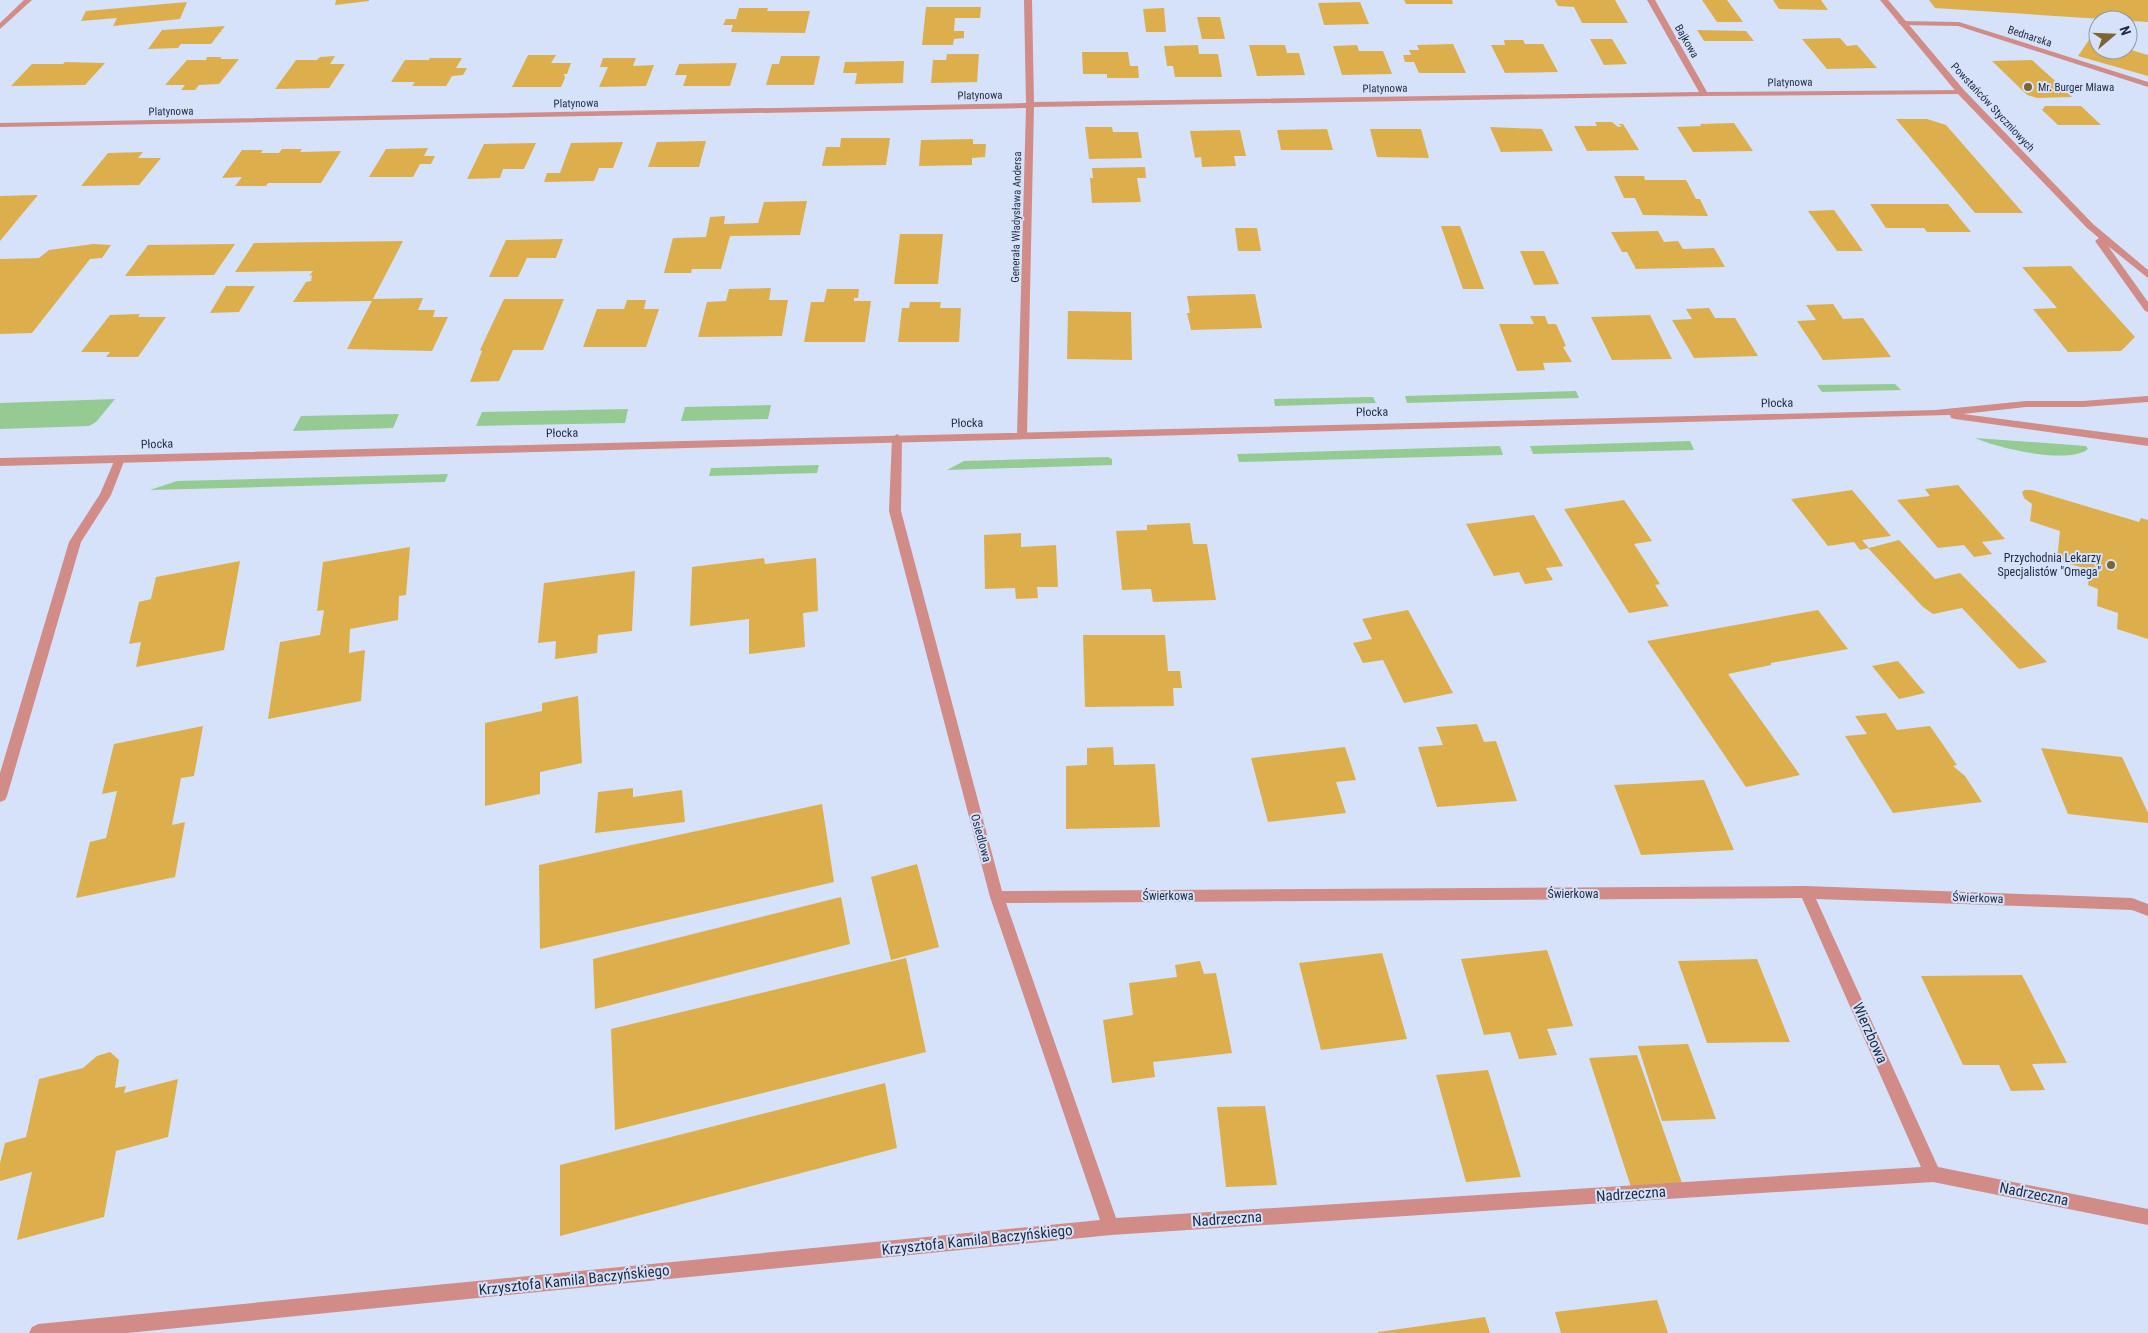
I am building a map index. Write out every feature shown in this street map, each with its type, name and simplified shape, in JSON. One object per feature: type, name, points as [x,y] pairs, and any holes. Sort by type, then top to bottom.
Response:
[{"type":"street","points":[[0,27],[28,0]]},
{"type":"street","name":"Generała Władysława Andersa","points":[[1022,435],[1030,105],[1028,0]]},
{"type":"street","name":"Bajkowa","points":[[1651,0],[1704,94]]},
{"type":"street","name":"Powstańców Styczniowych","points":[[1884,0],[1961,92],[2090,226],[2148,275]]},
{"type":"street","name":"Bednarska","points":[[1902,23],[1959,24],[2148,85]]},
{"type":"street","name":"Platynowa","points":[[0,125],[1030,105],[1704,94],[1961,92]]},
{"type":"street","name":"Powstańców Styczniowych","points":[[2090,226],[2148,309]]},
{"type":"street","name":"Płocka","points":[[0,462],[1935,413],[2026,404],[2083,404],[2148,399]]},
{"type":"street","name":"Płocka","points":[[1935,413],[2148,442]]},
{"type":"street","name":"Osiedlowa","points":[[897,438],[895,511],[997,897],[1110,1227]]},
{"type":"street","points":[[0,796],[75,542],[105,495],[120,459]]},
{"type":"street","name":"Świerkowa","points":[[997,897],[1806,892],[2132,904],[2148,910]]},
{"type":"street","name":"Wierzbowa","points":[[1806,892],[1933,1174]]},
{"type":"street","name":"Nadrzeczna","points":[[1110,1227],[1933,1174],[2148,1217]]},
{"type":"street","name":"Krzysztofa Kamila Baczyńskiego","points":[[38,1333],[1110,1227]]},
{"type":"green space","points":[[1895,384],[1901,390],[1822,392],[1817,385]]},
{"type":"green space","points":[[1576,391],[1579,398],[1407,403],[1405,396]]},
{"type":"green space","points":[[1373,397],[1376,403],[1275,406],[1274,399]]},
{"type":"green space","points":[[115,399],[96,422],[89,426],[0,429],[0,403]]},
{"type":"green space","points":[[771,405],[768,419],[681,421],[685,407]]},
{"type":"green space","points":[[628,409],[625,423],[476,426],[482,412]]},
{"type":"green space","points":[[399,414],[393,428],[293,431],[301,416]]},
{"type":"green space","points":[[1975,438],[2086,446],[2088,449],[2078,454],[2050,455],[2016,450]]},
{"type":"green space","points":[[1690,441],[1694,450],[1533,454],[1530,446]]},
{"type":"green space","points":[[1500,446],[1503,455],[1239,462],[1237,454]]},
{"type":"green space","points":[[1108,457],[1112,459],[1112,465],[947,470],[964,461]]},
{"type":"green space","points":[[819,465],[817,473],[709,476],[711,468]]},
{"type":"green space","points":[[448,474],[445,482],[150,490],[177,481]]},
{"type":"building","points":[[336,0],[369,0],[369,1],[335,5]]},
{"type":"building","points":[[1404,0],[1452,0],[1453,4],[1406,4]]},
{"type":"building","points":[[1555,0],[1615,0],[1628,23],[1582,23],[1574,7],[1558,6]]},
{"type":"building","points":[[1702,0],[1727,0],[1743,22],[1717,22]]},
{"type":"building","points":[[1773,0],[1821,0],[1828,10],[1779,9]]},
{"type":"building","points":[[1929,0],[2148,0],[2148,22],[2138,21],[2138,10],[2088,10],[2088,18],[1935,8]]},
{"type":"building","points":[[187,2],[180,19],[113,26],[117,18],[81,21],[86,11]]},
{"type":"building","points":[[1360,2],[1369,24],[1324,25],[1318,3]]},
{"type":"building","points":[[926,7],[981,7],[980,18],[955,18],[954,31],[964,31],[964,38],[954,39],[953,45],[922,45]]},
{"type":"building","points":[[739,8],[768,8],[767,11],[810,11],[805,33],[731,32],[733,25],[723,25],[726,19],[736,19]]},
{"type":"building","points":[[1164,8],[1166,32],[1146,32],[1143,9]]},
{"type":"building","points":[[1197,17],[1220,17],[1225,39],[1202,39]]},
{"type":"building","points":[[225,26],[211,44],[181,44],[178,48],[148,49],[162,30]]},
{"type":"building","points":[[1697,30],[1746,31],[1754,41],[1704,41]]},
{"type":"building","points":[[1840,38],[1847,46],[1857,45],[1877,68],[1827,69],[1802,39]]},
{"type":"building","points":[[1590,39],[1612,39],[1627,64],[1604,65]]},
{"type":"building","points":[[1504,40],[1523,40],[1525,44],[1543,44],[1558,72],[1505,73],[1491,45],[1505,45]]},
{"type":"building","points":[[2088,41],[2088,59],[2078,56]]},
{"type":"building","points":[[1453,44],[1466,73],[1419,73],[1414,62],[1405,62],[1403,55],[1411,55],[1409,50],[1419,50],[1417,45]]},
{"type":"building","points":[[1198,45],[1199,54],[1218,54],[1222,77],[1175,77],[1173,66],[1167,66],[1164,46]]},
{"type":"building","points":[[1249,45],[1285,45],[1287,53],[1299,53],[1305,75],[1257,76]]},
{"type":"building","points":[[1357,45],[1359,51],[1383,51],[1392,74],[1342,75],[1333,46]]},
{"type":"building","points":[[1082,52],[1128,52],[1130,66],[1138,66],[1139,78],[1107,78],[1107,74],[1083,74]]},
{"type":"building","points":[[2138,52],[2148,55],[2148,76],[2092,60],[2138,60]]},
{"type":"building","points":[[947,54],[979,54],[977,82],[931,83],[933,60],[946,60]]},
{"type":"building","points":[[528,55],[556,55],[551,63],[571,63],[567,74],[564,74],[565,78],[561,87],[512,87]]},
{"type":"building","points":[[335,56],[330,64],[345,64],[329,88],[275,89],[296,60],[317,60],[320,57]]},
{"type":"building","points":[[781,56],[820,56],[814,85],[766,85],[772,64],[779,64]]},
{"type":"building","points":[[207,57],[239,59],[219,84],[199,85],[195,90],[181,90],[185,85],[165,85],[187,60],[206,60]]},
{"type":"building","points":[[430,58],[462,58],[456,68],[467,68],[463,75],[452,76],[446,86],[412,86],[415,82],[391,82],[405,60],[429,60]]},
{"type":"building","points":[[603,58],[636,58],[633,66],[654,65],[646,86],[599,87],[608,67],[600,67]]},
{"type":"building","points":[[2032,60],[2072,97],[2037,98],[2027,95],[1992,61]]},
{"type":"building","points":[[904,61],[903,83],[855,84],[857,73],[843,73],[845,62]]},
{"type":"building","points":[[65,62],[105,63],[85,85],[11,86],[32,64],[63,64]]},
{"type":"building","points":[[737,63],[730,86],[683,86],[687,75],[675,75],[679,64]]},
{"type":"building","points":[[2045,106],[2081,106],[2101,125],[2058,125],[2042,110]]},
{"type":"building","points":[[1896,119],[1927,119],[1946,125],[2023,213],[1975,213]]},
{"type":"building","points":[[1595,122],[1612,122],[1618,127],[1622,126],[1618,124],[1623,124],[1639,150],[1587,151],[1574,126],[1597,126]]},
{"type":"building","points":[[1734,123],[1753,151],[1693,152],[1677,127],[1701,126],[1700,124]]},
{"type":"building","points":[[1085,127],[1112,127],[1113,132],[1138,132],[1142,158],[1089,159]]},
{"type":"building","points":[[1490,127],[1542,129],[1553,151],[1501,152]]},
{"type":"building","points":[[1327,129],[1333,150],[1281,150],[1277,130]]},
{"type":"building","points":[[1370,129],[1421,129],[1429,158],[1377,157]]},
{"type":"building","points":[[1240,130],[1246,156],[1234,156],[1236,166],[1202,167],[1201,157],[1195,158],[1190,131]]},
{"type":"building","points":[[841,138],[890,138],[886,165],[822,166],[826,147],[840,147]]},
{"type":"building","points":[[973,139],[973,144],[986,144],[985,157],[972,158],[972,165],[919,166],[921,140]]},
{"type":"building","points":[[706,141],[699,167],[648,167],[657,142]]},
{"type":"building","points":[[623,142],[613,168],[599,168],[594,181],[544,182],[547,173],[560,173],[571,143]]},
{"type":"building","points":[[536,143],[524,169],[503,169],[500,178],[467,179],[484,144]]},
{"type":"building","points":[[428,148],[424,156],[435,156],[431,164],[420,164],[413,177],[369,177],[386,149]]},
{"type":"building","points":[[282,149],[302,149],[300,152],[341,151],[321,183],[268,183],[266,186],[235,186],[242,177],[222,178],[242,150],[263,150],[261,153],[279,153]]},
{"type":"building","points":[[143,152],[138,158],[161,158],[139,185],[81,186],[108,153]]},
{"type":"building","points":[[1145,167],[1146,178],[1137,178],[1141,202],[1092,203],[1090,178],[1093,178],[1092,168]]},
{"type":"building","points":[[1614,176],[1644,176],[1645,180],[1686,180],[1696,199],[1700,199],[1708,216],[1643,215],[1635,198],[1624,198]]},
{"type":"building","points":[[38,195],[23,213],[0,241],[0,196]]},
{"type":"building","points":[[807,201],[800,235],[730,236],[721,269],[692,269],[691,273],[664,273],[673,238],[706,237],[710,217],[725,216],[724,224],[758,223],[764,202]]},
{"type":"building","points":[[1870,204],[1948,204],[1971,232],[1927,232],[1924,228],[1886,228]]},
{"type":"building","points":[[1834,210],[1863,251],[1837,251],[1808,211]]},
{"type":"building","points":[[1441,226],[1460,226],[1484,289],[1463,289]]},
{"type":"building","points":[[1235,228],[1257,228],[1261,251],[1238,251]]},
{"type":"building","points":[[1658,231],[1664,242],[1678,241],[1683,249],[1714,248],[1725,267],[1636,269],[1627,252],[1622,252],[1611,232]]},
{"type":"building","points":[[900,234],[943,234],[938,284],[894,284]]},
{"type":"building","points":[[563,239],[556,258],[527,258],[518,277],[489,277],[506,240]]},
{"type":"building","points":[[403,241],[373,299],[423,298],[418,310],[435,310],[433,317],[448,317],[432,351],[347,349],[372,301],[293,302],[306,282],[311,281],[312,275],[309,276],[313,271],[235,272],[254,243]]},
{"type":"building","points":[[93,244],[111,245],[102,258],[90,259],[32,333],[0,334],[0,259],[39,258],[49,250]]},
{"type":"building","points":[[235,244],[214,275],[125,276],[148,245]]},
{"type":"building","points":[[1520,251],[1544,251],[1559,284],[1534,285]]},
{"type":"building","points":[[2071,266],[2135,337],[2121,351],[2068,352],[2033,309],[2057,308],[2022,267]]},
{"type":"building","points":[[226,286],[255,286],[239,312],[210,313]]},
{"type":"building","points":[[771,288],[769,300],[788,300],[782,336],[698,337],[707,302],[726,301],[729,289]]},
{"type":"building","points":[[827,289],[859,289],[858,298],[854,298],[854,301],[871,301],[865,342],[804,342],[811,302],[824,302]]},
{"type":"building","points":[[1255,294],[1262,328],[1191,330],[1187,313],[1190,313],[1187,296]]},
{"type":"building","points":[[504,299],[564,299],[543,350],[513,350],[499,381],[470,382],[482,351],[480,350]]},
{"type":"building","points":[[627,300],[646,300],[644,309],[659,309],[646,347],[583,347],[597,309],[624,309]]},
{"type":"building","points":[[910,302],[941,302],[940,308],[961,308],[959,342],[898,342],[902,308],[909,308]]},
{"type":"building","points":[[1833,304],[1843,319],[1863,318],[1891,357],[1823,360],[1797,321],[1816,320],[1806,305]]},
{"type":"building","points":[[1709,308],[1715,318],[1735,318],[1758,356],[1694,358],[1672,320],[1692,319],[1686,309]]},
{"type":"building","points":[[1068,311],[1131,312],[1132,360],[1067,359]]},
{"type":"building","points":[[140,314],[138,317],[166,317],[138,357],[106,357],[110,352],[81,352],[110,315]]},
{"type":"building","points":[[1650,315],[1672,359],[1612,360],[1591,317]]},
{"type":"building","points":[[1530,316],[1545,316],[1548,324],[1556,324],[1566,346],[1563,347],[1572,362],[1543,363],[1545,370],[1517,371],[1499,324],[1534,324]]},
{"type":"building","points":[[1958,485],[2005,539],[1982,542],[1992,554],[1974,557],[1964,545],[1938,548],[1897,500],[1930,496],[1925,489]]},
{"type":"building","points":[[1852,490],[1891,536],[1862,540],[1869,548],[1899,540],[1935,579],[1960,573],[2047,662],[2019,669],[1962,608],[1933,614],[1923,607],[1868,548],[1860,550],[1854,542],[1828,546],[1791,499]]},
{"type":"building","name":"Przychodnia Lekarzy Specjalistów \"Omega\"","points":[[2032,490],[2139,522],[2141,518],[2148,520],[2148,639],[2117,629],[2118,613],[2097,606],[2098,589],[2088,585],[2090,570],[2057,560],[2060,531],[2030,521],[2032,504],[2024,498],[2022,492]]},
{"type":"building","points":[[1624,500],[1652,541],[1634,544],[1660,584],[1655,585],[1669,606],[1629,613],[1564,509]]},
{"type":"building","points":[[1534,515],[1563,566],[1546,568],[1553,580],[1525,584],[1519,572],[1494,576],[1466,524]]},
{"type":"building","points":[[1190,523],[1193,544],[1207,544],[1216,600],[1153,602],[1151,589],[1122,590],[1116,531],[1147,530],[1147,525]]},
{"type":"building","points":[[1021,533],[1021,547],[1056,545],[1058,587],[1037,587],[1038,598],[1016,599],[1015,588],[985,589],[984,535]]},
{"type":"building","points":[[410,547],[406,595],[399,596],[398,620],[350,629],[349,653],[365,650],[361,701],[268,719],[280,642],[320,635],[324,610],[317,611],[323,562]]},
{"type":"building","points":[[764,558],[765,564],[816,558],[818,611],[803,613],[805,647],[749,654],[749,619],[690,626],[692,567]]},
{"type":"building","points":[[240,561],[224,650],[136,667],[141,642],[129,644],[139,602],[151,599],[156,577]]},
{"type":"building","points":[[635,571],[632,631],[598,635],[597,653],[555,659],[556,641],[538,643],[544,583]]},
{"type":"building","points":[[1408,610],[1453,693],[1404,703],[1383,660],[1363,663],[1353,643],[1372,639],[1362,619]]},
{"type":"building","points":[[1818,610],[1848,649],[1771,663],[1771,665],[1728,674],[1800,775],[1746,787],[1647,641]]},
{"type":"building","points":[[1083,635],[1165,635],[1168,671],[1180,671],[1182,688],[1173,688],[1174,706],[1085,707]]},
{"type":"building","points":[[1898,661],[1925,693],[1899,699],[1872,666]]},
{"type":"building","points":[[578,696],[582,763],[540,772],[540,794],[485,806],[485,723],[542,711],[542,703]]},
{"type":"building","points":[[1886,713],[1897,730],[1930,726],[1957,765],[1953,766],[1965,776],[1982,802],[1893,813],[1845,736],[1867,734],[1855,716]]},
{"type":"building","points":[[1477,724],[1484,742],[1496,741],[1517,801],[1437,807],[1418,747],[1443,745],[1436,727]]},
{"type":"building","points":[[203,726],[194,776],[181,778],[172,825],[185,822],[175,877],[76,898],[90,842],[106,838],[117,791],[102,794],[114,744]]},
{"type":"building","points":[[1113,747],[1114,765],[1155,764],[1160,827],[1066,829],[1066,766],[1087,765],[1087,748]]},
{"type":"building","points":[[1345,747],[1356,780],[1336,782],[1346,813],[1268,822],[1251,758]]},
{"type":"building","points":[[2041,748],[2122,757],[2148,813],[2148,823],[2068,814]]},
{"type":"building","points":[[1704,780],[1734,850],[1641,855],[1614,785]]},
{"type":"building","points":[[633,788],[633,797],[682,790],[685,822],[595,833],[598,792]]},
{"type":"building","points":[[822,804],[834,882],[540,949],[539,865]]},
{"type":"building","points":[[917,864],[939,947],[891,960],[871,877]]},
{"type":"building","points":[[841,897],[850,944],[595,1009],[593,959]]},
{"type":"building","points":[[1547,950],[1573,1026],[1547,1029],[1557,1055],[1519,1059],[1510,1032],[1484,1035],[1461,959]]},
{"type":"building","points":[[1382,953],[1407,1039],[1321,1050],[1299,963]]},
{"type":"building","points":[[906,958],[926,1052],[615,1130],[611,1029]]},
{"type":"building","points":[[1757,959],[1790,1042],[1707,1043],[1678,961]]},
{"type":"building","points":[[1200,961],[1204,974],[1216,973],[1232,1053],[1153,1062],[1155,1077],[1112,1083],[1103,1020],[1133,1015],[1129,983],[1177,977],[1175,965]]},
{"type":"building","points":[[2022,975],[2067,1063],[2032,1064],[2045,1090],[2011,1091],[1999,1065],[1963,1065],[1921,976]]},
{"type":"building","points":[[1688,1044],[1716,1119],[1662,1121],[1638,1046]]},
{"type":"building","points":[[110,1052],[119,1060],[115,1088],[126,1086],[124,1093],[178,1079],[168,1137],[116,1151],[104,1217],[17,1240],[32,1172],[0,1181],[0,1163],[5,1143],[26,1137],[39,1079],[83,1068],[97,1056]]},
{"type":"building","points":[[1637,1055],[1683,1186],[1632,1190],[1589,1058]]},
{"type":"building","points":[[1488,1070],[1521,1177],[1466,1182],[1436,1075]]},
{"type":"building","points":[[885,1083],[897,1148],[560,1236],[560,1165]]},
{"type":"building","points":[[1265,1106],[1277,1185],[1226,1187],[1217,1107]]},
{"type":"building","points":[[1657,1300],[1668,1333],[1561,1333],[1555,1312]]},
{"type":"building","points":[[1485,1317],[1490,1333],[1378,1333],[1378,1332]]},
{"type":"place","name":"Mr. Burger Mława","points":[[2028,87]]},
{"type":"place","name":"Przychodnia Lekarzy Specjalistów \"Omega\"","points":[[2111,565]]}]
